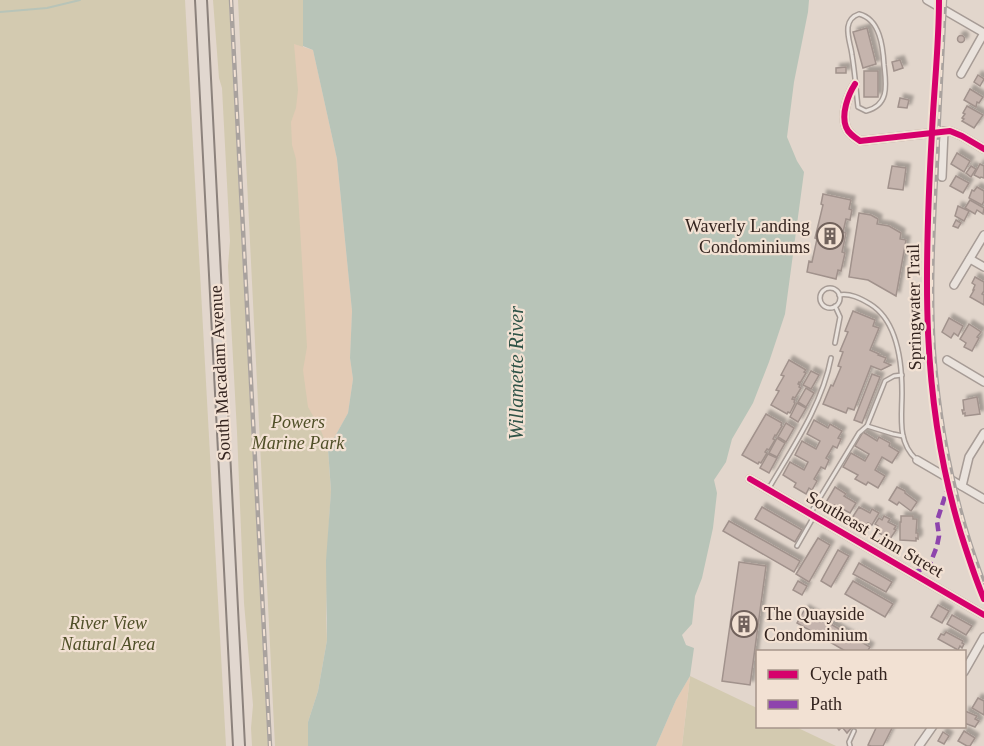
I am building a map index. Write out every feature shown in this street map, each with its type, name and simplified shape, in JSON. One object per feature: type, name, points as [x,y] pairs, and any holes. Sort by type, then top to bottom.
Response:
[{"type":"main road","name":"South Macadam Avenue","points":[[201,0],[239,746]]},
{"type":"street","points":[[927,0],[984,33],[961,74]]},
{"type":"street","points":[[855,84],[849,94],[845,109],[846,126],[852,136],[860,141],[950,131],[984,149]]},
{"type":"street","points":[[942,177],[944,131]]},
{"type":"street","points":[[954,285],[984,235]]},
{"type":"street","points":[[970,259],[984,267]]},
{"type":"street","points":[[947,360],[984,382]]},
{"type":"street","points":[[962,486],[967,461],[984,433]]},
{"type":"street","points":[[917,460],[984,498]]},
{"type":"street","name":"Southeast Linn Street","points":[[750,479],[984,615]]},
{"type":"street","points":[[966,668],[984,637]]},
{"type":"street","points":[[919,746],[932,728]]},
{"type":"lane","points":[[860,14],[870,19],[880,36],[887,85],[880,102],[874,109],[866,111],[858,107],[855,84],[848,27],[851,19],[860,14]]},
{"type":"lane","points":[[825,289],[836,290],[839,295],[839,301],[835,306],[831,308],[824,305],[820,299],[825,289]]},
{"type":"lane","points":[[839,295],[848,294],[876,307],[893,334],[902,375],[901,427],[911,454],[917,460]]},
{"type":"lane","points":[[835,306],[840,317],[835,343]]},
{"type":"lane","points":[[768,489],[813,412],[831,358]]},
{"type":"lane","points":[[797,546],[859,433],[867,426],[885,381],[902,375]]},
{"type":"lane","points":[[867,426],[903,436]]},
{"type":"lane","points":[[850,746],[849,742],[854,731]]},
{"type":"green space","name":"River View Natural Area","points":[[0,0],[185,0],[226,746],[0,746]]},
{"type":"green space","name":"Powers Marine Park","points":[[213,0],[229,0],[268,746],[252,746],[253,705],[244,603],[228,266],[230,241],[222,88],[219,78]]},
{"type":"green space","name":"Powers Marine Park","points":[[238,0],[303,0],[303,46],[336,434],[328,449],[331,492],[327,640],[318,691],[308,722],[308,746],[275,746]]},
{"type":"green space","points":[[690,676],[756,708],[756,728],[798,728],[836,746],[682,746]]},
{"type":"sand","points":[[294,44],[313,50],[337,159],[352,311],[350,358],[353,379],[348,413],[328,449],[320,428],[308,407],[303,370],[307,347],[296,159],[292,145],[291,122],[296,108],[298,90]]},
{"type":"sand","points":[[690,676],[682,746],[656,746],[676,700]]},
{"type":"water","name":"Willamette River","points":[[303,0],[809,0],[794,82],[787,137],[804,172],[785,314],[753,403],[732,439],[726,462],[714,480],[717,493],[713,528],[702,578],[695,596],[692,624],[682,635],[686,645],[694,648],[690,676],[676,700],[656,746],[308,746],[308,722],[318,691],[327,640],[326,561],[331,491],[328,449],[348,413],[353,379],[350,358],[352,311],[337,159],[313,50],[303,46]]},
{"type":"building","points":[[867,28],[876,64],[863,68],[853,32]]},
{"type":"building","points":[[961,35],[965,39],[961,43],[957,39]]},
{"type":"building","points":[[900,60],[903,68],[894,71],[892,62]]},
{"type":"building","points":[[846,67],[846,73],[836,73],[836,68]]},
{"type":"building","points":[[864,71],[878,71],[878,97],[864,97]]},
{"type":"building","points":[[978,75],[984,79],[980,86],[974,82]]},
{"type":"building","points":[[970,89],[983,97],[979,103],[977,102],[976,107],[964,100]]},
{"type":"building","points":[[900,98],[909,100],[907,108],[898,107]]},
{"type":"building","points":[[967,106],[983,115],[974,128],[962,121]]},
{"type":"building","points":[[957,153],[970,161],[964,172],[951,164]]},
{"type":"building","points":[[980,164],[984,166],[984,178],[974,175]]},
{"type":"building","points":[[892,166],[906,168],[903,190],[888,188]]},
{"type":"building","points":[[971,166],[976,169],[971,177],[966,173]]},
{"type":"building","points":[[956,176],[969,183],[963,193],[950,186]]},
{"type":"building","points":[[977,187],[984,191],[982,205],[969,198],[972,190],[974,191]]},
{"type":"building","name":"Waverly Landing Condominiums","points":[[823,194],[851,200],[850,220],[846,219],[843,232],[846,233],[842,252],[845,253],[841,271],[838,270],[836,279],[807,272],[809,261],[812,262],[817,239],[815,238],[823,205],[821,204]]},
{"type":"building","points":[[970,200],[984,208],[983,214],[977,210],[975,214],[965,208]]},
{"type":"building","points":[[958,206],[969,211],[964,221],[955,216]]},
{"type":"building","points":[[859,213],[878,219],[877,224],[889,226],[901,233],[900,239],[906,240],[896,296],[868,280],[849,277]]},
{"type":"building","points":[[956,220],[961,223],[958,228],[953,226]]},
{"type":"building","points":[[975,277],[984,282],[982,294],[984,305],[970,297],[974,290],[975,285],[972,283]]},
{"type":"building","points":[[853,311],[875,320],[873,326],[879,328],[870,350],[886,358],[884,362],[891,365],[881,370],[871,366],[854,410],[848,408],[846,413],[823,404],[841,367],[838,366],[843,352],[840,351]]},
{"type":"building","points":[[949,318],[963,326],[958,336],[954,333],[951,338],[942,332]]},
{"type":"building","points":[[969,324],[981,332],[972,351],[964,347],[966,343],[960,339]]},
{"type":"building","points":[[789,360],[806,370],[804,372],[806,373],[798,384],[801,388],[792,399],[795,403],[790,413],[787,414],[771,405],[779,391],[776,390]]},
{"type":"building","points":[[811,371],[819,375],[811,389],[803,385]]},
{"type":"building","points":[[872,374],[880,377],[862,423],[854,420]]},
{"type":"building","points":[[806,388],[814,393],[806,407],[798,402]]},
{"type":"building","points":[[977,397],[980,414],[965,416],[962,410],[964,410],[963,400]]},
{"type":"building","points":[[797,403],[806,408],[798,422],[790,417]]},
{"type":"building","points":[[766,414],[782,423],[782,426],[775,435],[773,439],[775,440],[769,450],[765,452],[767,453],[761,463],[758,464],[742,455]]},
{"type":"building","points":[[814,420],[828,428],[830,424],[842,431],[838,438],[841,439],[837,448],[833,446],[826,458],[829,460],[825,469],[821,467],[814,479],[817,481],[812,490],[809,488],[806,494],[794,487],[796,483],[783,475],[790,462],[804,470],[808,462],[795,455],[802,441],[816,449],[820,441],[807,434]]},
{"type":"building","points":[[786,423],[794,428],[786,442],[778,437]]},
{"type":"building","points":[[863,432],[877,441],[879,437],[890,443],[889,446],[899,452],[892,463],[882,457],[875,470],[885,476],[878,488],[868,482],[866,485],[855,479],[858,475],[843,467],[851,453],[865,461],[869,454],[855,446]]},
{"type":"building","points":[[777,438],[785,443],[777,457],[769,453]]},
{"type":"building","points":[[768,454],[777,458],[769,473],[760,468]]},
{"type":"building","points":[[835,487],[856,503],[850,513],[835,505],[833,509],[825,504]]},
{"type":"building","points":[[897,487],[917,502],[911,511],[899,502],[897,505],[889,500]]},
{"type":"building","points":[[762,507],[802,530],[795,542],[755,519]]},
{"type":"building","points":[[859,507],[870,513],[872,509],[879,513],[872,525],[868,523],[866,525],[852,518]]},
{"type":"building","points":[[884,516],[890,519],[888,522],[896,526],[890,539],[875,531],[878,526],[875,524],[879,518],[882,520]]},
{"type":"building","points":[[901,516],[913,516],[913,519],[917,519],[918,539],[916,538],[916,541],[900,540]]},
{"type":"building","points":[[729,521],[800,561],[794,572],[723,531]]},
{"type":"building","points":[[818,538],[830,545],[809,582],[796,574]]},
{"type":"building","points":[[838,550],[849,556],[831,587],[821,581]]},
{"type":"building","name":"The Quayside Condominium","points":[[739,562],[766,566],[750,685],[722,681]]},
{"type":"building","points":[[859,563],[892,582],[886,592],[853,574]]},
{"type":"building","points":[[798,581],[807,586],[802,595],[793,590]]},
{"type":"building","points":[[853,581],[893,604],[885,617],[845,594]]},
{"type":"building","points":[[938,605],[949,611],[942,623],[931,617]]},
{"type":"building","points":[[805,609],[870,647],[868,650],[844,650],[797,623]]},
{"type":"building","points":[[952,615],[972,626],[966,635],[947,624]]},
{"type":"building","points":[[946,632],[963,641],[962,648],[960,646],[958,650],[938,639]]},
{"type":"building","points":[[978,698],[984,701],[984,715],[972,708]]},
{"type":"building","points":[[966,711],[977,716],[975,719],[979,721],[975,727],[966,724]]},
{"type":"building","points":[[876,728],[892,728],[883,746],[868,745]]},
{"type":"building","points":[[964,731],[975,738],[970,746],[958,741]]},
{"type":"building","points":[[943,732],[949,736],[944,744],[938,741]]},
{"type":"waterway","points":[[0,12],[47,8],[80,0]]},
{"type":"railway","points":[[231,0],[270,746]]},
{"type":"railway","points":[[945,0],[933,243],[934,353],[940,412],[957,499],[984,583]]},
{"type":"marked path","points":[[913,574],[930,564],[939,536],[937,521],[947,490]]},
{"type":"cycle path","name":"Springwater Trail","points":[[939,0],[927,234],[928,334],[938,434],[948,484],[961,534],[984,599]]},
{"type":"cycle path","points":[[855,84],[844,116],[848,131],[860,141],[950,131],[984,149]]},
{"type":"cycle path","points":[[750,479],[984,615]]},
{"type":"place","name":"Waverly Landing Condominiums","points":[[830,236]]},
{"type":"place","name":"The Quayside Condominium","points":[[744,624]]}]
